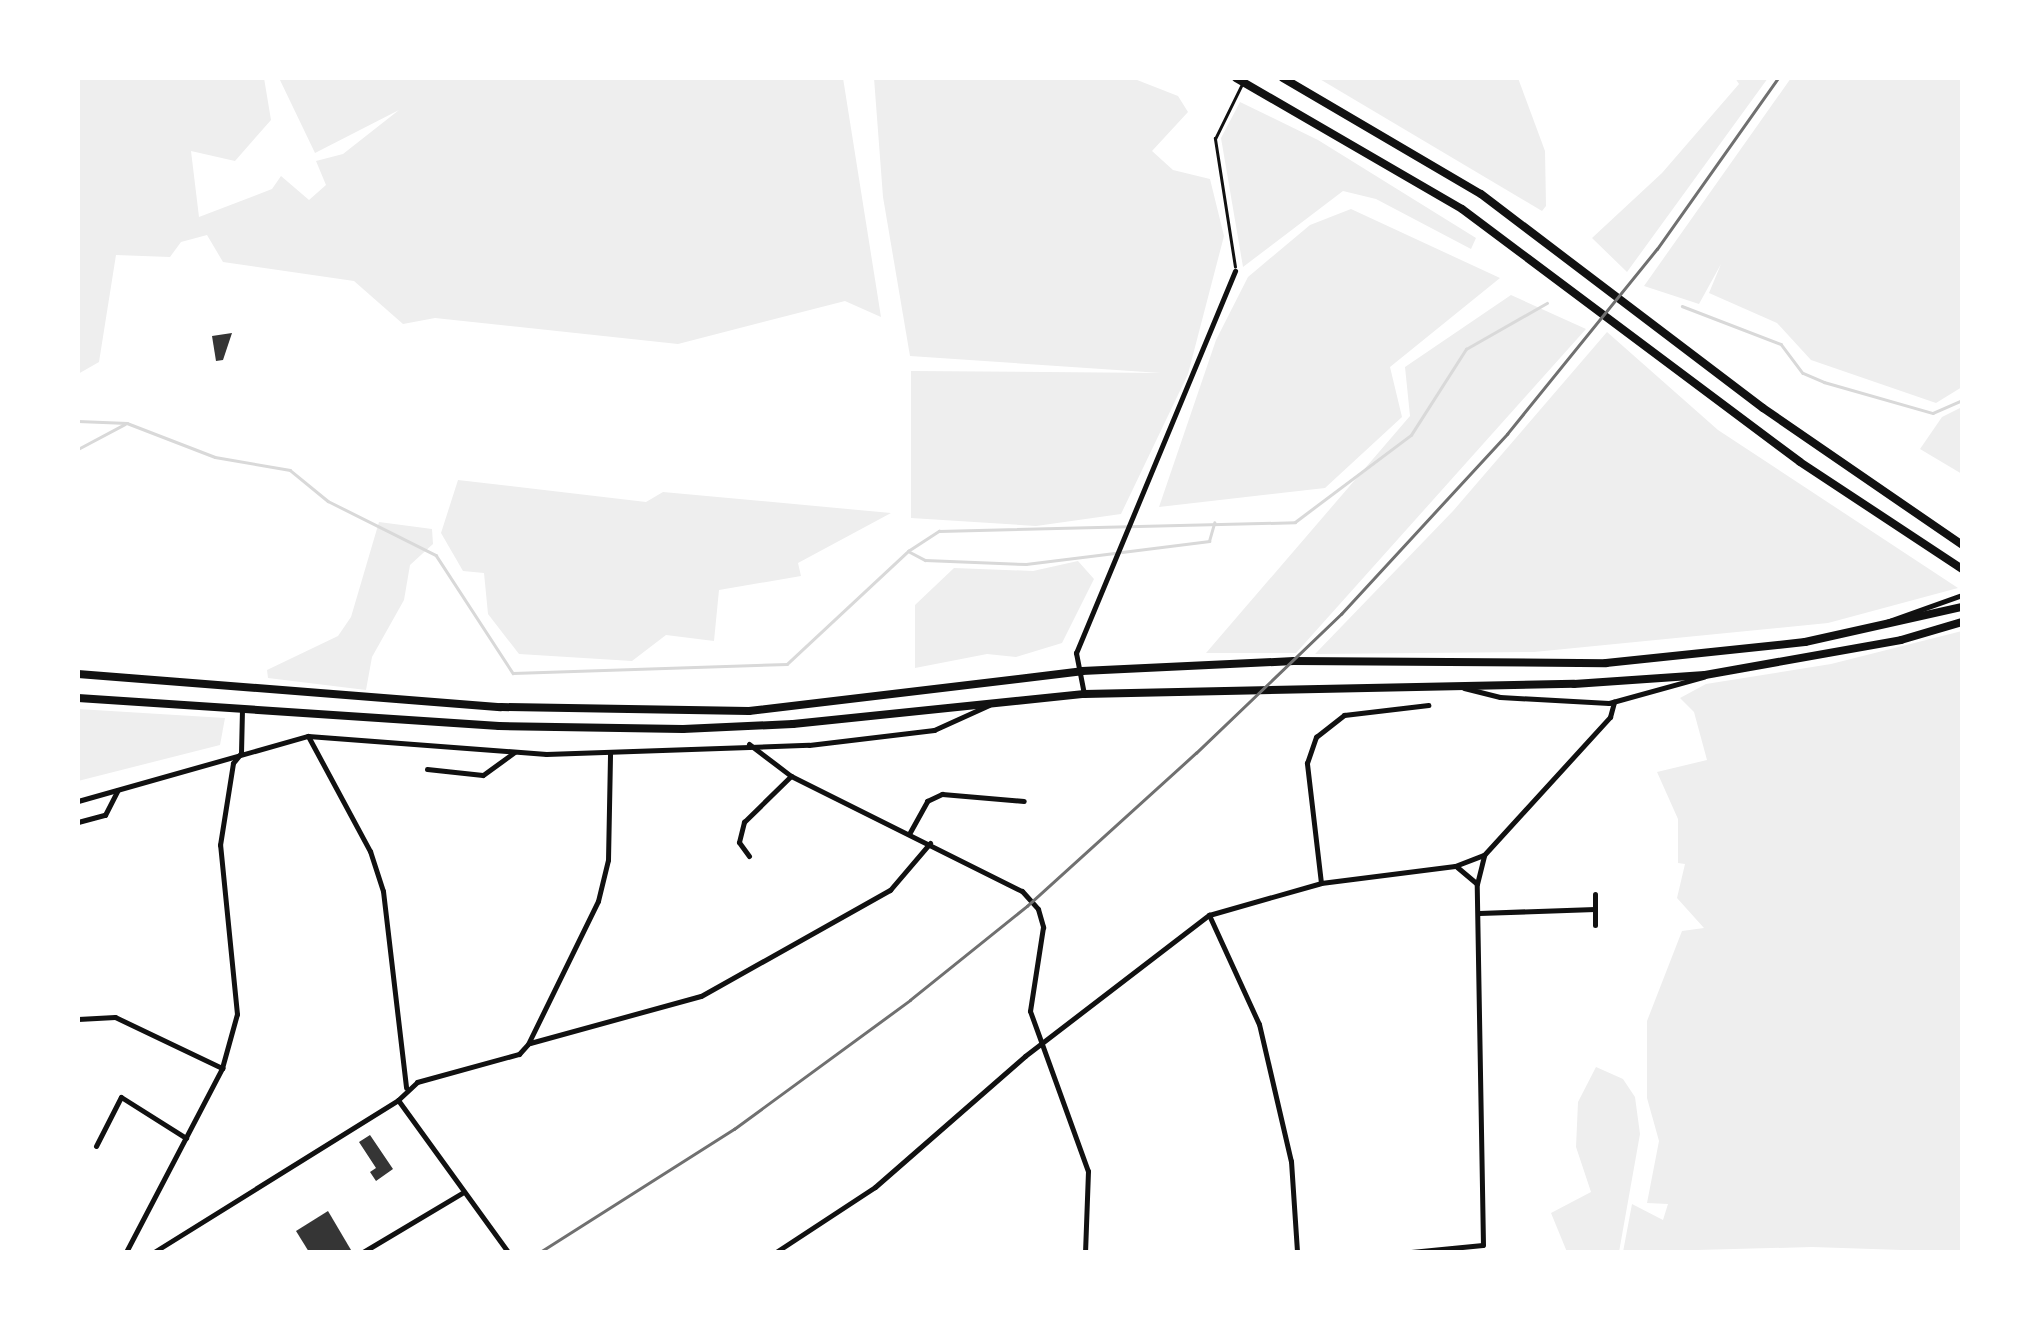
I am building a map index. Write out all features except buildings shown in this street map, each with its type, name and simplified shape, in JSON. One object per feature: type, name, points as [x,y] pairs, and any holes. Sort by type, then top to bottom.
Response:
[{"type":"highway","points":[[1236,78],[1462,209],[1800,462],[1962,568]]},
{"type":"highway","points":[[1284,78],[1481,194],[1813,444],[1962,544]]},
{"type":"highway","points":[[78,674],[502,707],[682,712],[800,708],[1082,670],[1294,661],[1606,663],[1805,642],[1962,608]]},
{"type":"highway","points":[[78,698],[498,726],[683,729],[1084,694],[1705,675],[1901,640],[1962,622]]},
{"type":"street","points":[[1084,694],[1076,653],[1235,272]]},
{"type":"street","points":[[1882,625],[1897,613],[1962,594]]},
{"type":"street","points":[[1450,685],[1500,697],[1614,702],[1674,690],[1705,675]]},
{"type":"street","points":[[776,1252],[875,1187],[1038,1046],[1210,916],[1321,883],[1456,866],[1484,855],[1610,717],[1614,702]]},
{"type":"street","points":[[78,801],[308,736],[514,752],[610,753],[747,742],[809,745],[934,730],[992,703]]},
{"type":"street","points":[[1321,883],[1307,763],[1316,737],[1344,715],[1428,705]]},
{"type":"street","points":[[126,1252],[222,1068],[237,987],[220,897],[220,846],[233,763],[241,753],[242,709]]},
{"type":"street","points":[[308,736],[370,851],[383,890],[406,1088]]},
{"type":"street","points":[[747,742],[790,776],[1022,891],[1038,909],[1043,927],[1030,1011],[1038,1046],[1088,1171],[1085,1252]]},
{"type":"street","points":[[427,769],[483,775],[514,752]]},
{"type":"street","points":[[154,1252],[398,1100],[406,1088],[445,1070],[519,1054],[528,1044],[598,901],[608,860],[610,753]]},
{"type":"street","points":[[749,856],[738,842],[744,822],[790,776]]},
{"type":"street","points":[[78,822],[105,815],[118,789]]},
{"type":"street","points":[[909,834],[927,801],[942,794],[1024,801]]},
{"type":"street","points":[[528,1044],[701,996],[890,890],[930,843]]},
{"type":"street","points":[[1411,1252],[1482,1249],[1477,884],[1484,855]]},
{"type":"street","points":[[1456,866],[1477,884]]},
{"type":"street","points":[[1594,894],[1595,924]]},
{"type":"street","points":[[1479,913],[1595,909]]},
{"type":"street","points":[[1210,916],[1259,1024],[1291,1160],[1297,1252]]},
{"type":"street","points":[[78,1019],[116,1018],[222,1068]]},
{"type":"street","points":[[96,1146],[120,1098],[186,1138]]},
{"type":"street","points":[[398,1100],[508,1252]]},
{"type":"street","points":[[364,1252],[462,1193]]},
{"type":"lane","points":[[1235,272],[1215,139],[1245,78]]},
{"type":"shaded area","points":[[78,78],[264,78],[271,120],[235,161],[191,151],[199,217],[272,189],[281,176],[309,200],[326,185],[316,161],[343,154],[399,110],[315,153],[279,78],[843,78],[881,317],[845,301],[678,344],[435,318],[403,324],[354,281],[223,262],[207,235],[181,242],[170,257],[116,255],[99,362],[78,374]]},
{"type":"shaded area","points":[[874,78],[1132,78],[1178,96],[1188,112],[1152,151],[1173,170],[1210,179],[1224,236],[1188,374],[1121,514],[1036,526],[911,518],[911,371],[1161,373],[910,356],[883,197]]},
{"type":"shaded area","points":[[1318,78],[1518,78],[1545,151],[1546,206],[1542,211]]},
{"type":"shaded area","points":[[1735,78],[1768,78],[1627,272],[1592,238],[1662,173],[1739,84]]},
{"type":"shaded area","points":[[1791,78],[1962,78],[1962,387],[1936,403],[1811,360],[1777,323],[1709,293],[1721,264],[1699,304],[1644,286]]},
{"type":"shaded area","points":[[1240,102],[1318,140],[1476,238],[1471,249],[1376,199],[1343,191],[1243,267],[1221,138]]},
{"type":"shaded area","points":[[1351,209],[1500,278],[1390,367],[1402,417],[1325,488],[1159,507],[1216,340],[1248,277],[1310,225]]},
{"type":"shaded area","points":[[1511,295],[1586,329],[1296,653],[1206,653],[1410,416],[1405,367]]},
{"type":"shaded area","points":[[1607,332],[1718,430],[1958,588],[1828,623],[1534,652],[1315,654],[1453,511]]},
{"type":"shaded area","points":[[1962,407],[1962,474],[1920,449],[1942,417]]},
{"type":"shaded area","points":[[458,480],[646,502],[663,492],[891,513],[798,563],[801,576],[719,590],[714,641],[666,635],[632,661],[519,654],[488,614],[484,573],[463,571],[441,533]]},
{"type":"shaded area","points":[[379,522],[432,529],[433,544],[410,565],[404,600],[372,657],[366,690],[268,678],[267,670],[338,636],[351,617]]},
{"type":"shaded area","points":[[1078,561],[1094,579],[1062,643],[1016,657],[987,654],[915,668],[915,605],[954,568],[1033,571]]},
{"type":"shaded area","points":[[1962,631],[1962,1252],[1812,1247],[1623,1252],[1632,1204],[1663,1220],[1668,1204],[1647,1203],[1659,1141],[1647,1098],[1647,1021],[1682,931],[1704,928],[1677,898],[1685,864],[1678,863],[1678,819],[1657,772],[1707,760],[1694,712],[1680,698],[1706,684],[1831,664]]},
{"type":"shaded area","points":[[78,709],[225,718],[220,745],[78,781]]},
{"type":"shaded area","points":[[1596,1067],[1623,1079],[1635,1097],[1640,1134],[1619,1252],[1567,1252],[1551,1213],[1591,1192],[1576,1147],[1578,1102]]},
{"type":"waterway","points":[[78,421],[127,423],[215,457],[290,470],[328,501],[436,555],[513,673],[787,664],[908,551],[939,531],[1295,522],[1411,435],[1466,349],[1547,303]]},
{"type":"waterway","points":[[1682,306],[1781,344],[1803,373],[1824,382],[1933,413],[1962,400]]},
{"type":"waterway","points":[[78,449],[125,424]]},
{"type":"waterway","points":[[1122,552],[1209,541],[1214,523]]},
{"type":"waterway","points":[[910,552],[925,560],[1026,564],[1114,553]]},
{"type":"railway","points":[[540,1252],[734,1129],[910,1000],[1027,906],[1196,753],[1341,614],[1507,434],[1657,249],[1778,78]]}]
